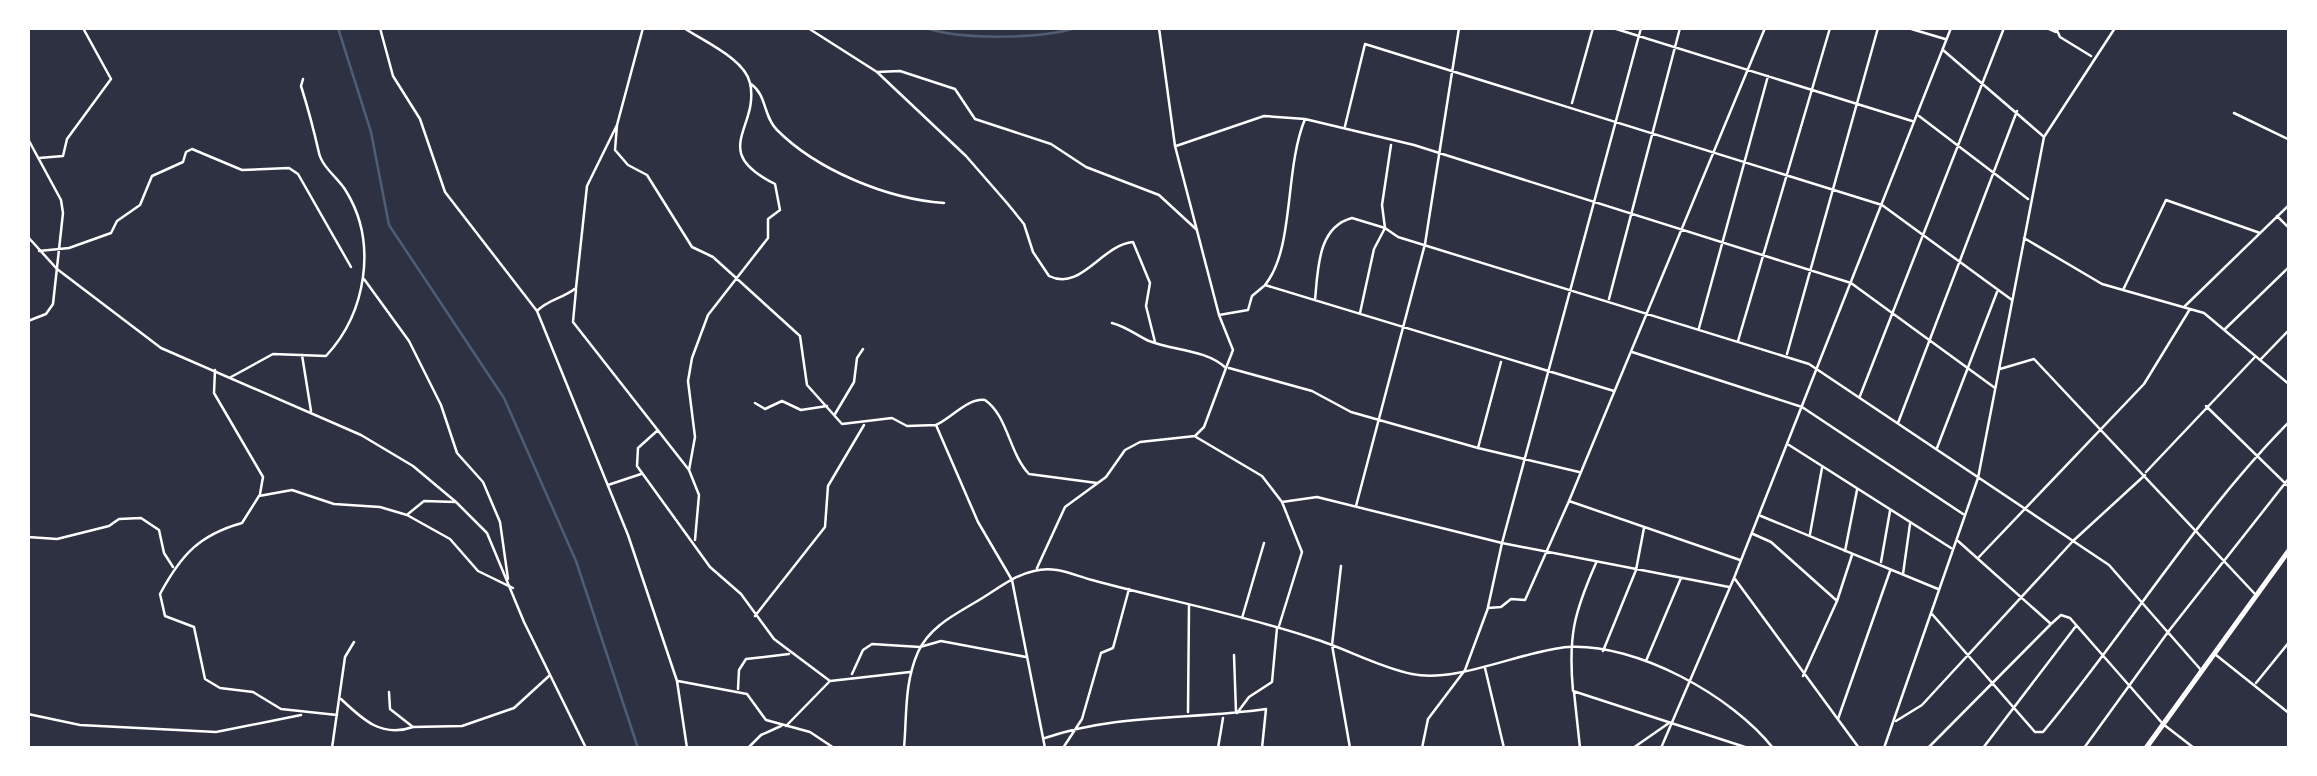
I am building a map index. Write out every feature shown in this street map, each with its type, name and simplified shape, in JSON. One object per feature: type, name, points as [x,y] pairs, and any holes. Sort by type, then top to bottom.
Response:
[{"type":"highway","points":[[2146,748],[2289,550]]},
{"type":"street","points":[[39,158],[63,156],[67,139],[109,85],[110,71],[83,28]]},
{"type":"street","points":[[380,28],[393,76],[420,119],[445,192],[536,312],[608,485],[676,681],[687,748]]},
{"type":"street","points":[[642,28],[615,150],[628,165],[648,175],[692,246],[713,258],[734,281],[800,336],[807,384],[842,424],[892,418],[907,426],[936,426],[955,416],[967,403],[985,400],[998,413],[1016,458],[1029,474],[1098,483]]},
{"type":"street","points":[[684,28],[725,55],[762,95],[764,110],[778,132],[831,169],[872,186],[944,202]]},
{"type":"street","points":[[808,28],[878,72],[966,156],[1024,224],[1033,252],[1048,276],[1064,281],[1076,278],[1114,245],[1133,242],[1150,284],[1146,306],[1155,342]]},
{"type":"street","points":[[1036,570],[1065,507],[1098,483],[1132,445],[1195,436],[1204,427],[1233,350],[1219,316],[1175,146],[1159,28]]},
{"type":"street","points":[[1356,506],[1425,244],[1442,156],[1459,28]]},
{"type":"street","points":[[1572,106],[1593,28]]},
{"type":"street","points":[[1613,28],[1914,122]]},
{"type":"street","points":[[1422,748],[1428,719],[1466,670],[1488,608],[1524,459],[1641,28]]},
{"type":"street","points":[[1608,300],[1680,28]]},
{"type":"street","points":[[1488,608],[1500,607],[1512,599],[1526,600],[1765,28]]},
{"type":"street","points":[[1738,342],[1830,28]]},
{"type":"street","points":[[1787,355],[1878,28]]},
{"type":"street","points":[[1908,28],[1946,40]]},
{"type":"street","points":[[1661,748],[1742,560],[1951,28]]},
{"type":"street","points":[[1860,397],[2004,28]]},
{"type":"street","points":[[2047,28],[2056,30],[2093,57]]},
{"type":"street","points":[[1884,748],[1978,478],[2044,137],[2115,28]]},
{"type":"street","points":[[1345,128],[1366,44],[1454,68],[1882,204],[2012,300]]},
{"type":"street","points":[[1943,50],[2044,137]]},
{"type":"street","points":[[878,72],[900,72],[955,89],[975,119],[1050,144],[1086,167],[1135,183],[1159,195],[1197,230]]},
{"type":"street","points":[[1698,329],[1768,76]]},
{"type":"street","points":[[231,376],[273,354],[326,356],[348,333],[363,278],[365,237],[347,192],[318,151],[301,86],[303,79]]},
{"type":"street","points":[[689,470],[694,436],[688,381],[692,358],[708,315],[765,244],[768,219],[782,204],[776,184],[760,176],[739,152],[750,83]]},
{"type":"street","points":[[1898,423],[2016,111]]},
{"type":"street","points":[[2234,113],[2290,140]]},
{"type":"street","points":[[1918,114],[2029,200]]},
{"type":"street","points":[[1175,146],[1264,116],[1306,119],[1442,156],[1592,204],[1682,227],[1851,284],[1995,388]]},
{"type":"street","points":[[1219,316],[1248,310],[1252,296],[1281,262],[1294,146],[1306,119]]},
{"type":"street","points":[[618,124],[587,186],[573,322],[689,470],[700,495],[695,544]]},
{"type":"street","points":[[28,138],[61,200],[60,249],[51,308],[28,321]]},
{"type":"street","points":[[1359,314],[1374,249],[1385,228],[1386,161],[1393,143]]},
{"type":"street","points":[[39,251],[60,249],[111,233],[118,221],[140,205],[152,176],[183,162],[186,152],[192,149],[242,170],[288,168],[298,174],[351,266]]},
{"type":"street","points":[[2124,290],[2166,200],[2260,233]]},
{"type":"street","points":[[2184,307],[2290,204]]},
{"type":"street","points":[[2277,216],[2290,229]]},
{"type":"street","points":[[1315,300],[1328,235],[1352,218],[1787,355],[1818,369],[2109,565],[2145,601],[2202,671]]},
{"type":"street","points":[[28,236],[57,269],[160,348],[311,412],[413,466],[456,502],[487,534],[586,748]]},
{"type":"street","points":[[2024,237],[2088,276],[2204,313],[2289,384]]},
{"type":"street","points":[[2224,330],[2290,266]]},
{"type":"street","points":[[363,278],[410,341],[441,404],[457,452],[483,482],[500,522],[508,579]]},
{"type":"street","points":[[1265,285],[1614,391]]},
{"type":"street","points":[[536,312],[549,300],[564,298],[576,288]]},
{"type":"street","points":[[1936,449],[1998,290]]},
{"type":"street","points":[[1977,558],[2104,431],[2144,384],[2190,309]]},
{"type":"street","points":[[1112,322],[1155,342],[1208,356],[1227,368],[1312,391],[1351,412],[1380,418],[1413,432],[1580,473]]},
{"type":"street","points":[[2260,360],[2290,330]]},
{"type":"street","points":[[835,414],[854,382],[856,358],[863,349]]},
{"type":"street","points":[[1630,351],[1802,406],[1965,516]]},
{"type":"street","points":[[302,354],[311,412]]},
{"type":"street","points":[[1893,722],[1922,705],[2073,542],[2146,474],[2255,356]]},
{"type":"street","points":[[1998,370],[2034,359],[2199,530],[2256,595]]},
{"type":"street","points":[[1478,448],[1502,360]]},
{"type":"street","points":[[215,370],[214,393],[263,478],[259,496],[242,522],[208,532],[174,568],[160,594],[162,610],[165,616],[194,628],[205,680],[220,688],[253,692],[282,709],[303,715]]},
{"type":"street","points":[[755,403],[772,410],[782,401],[800,410],[828,406]]},
{"type":"street","points":[[2206,406],[2290,488]]},
{"type":"street","points":[[1931,613],[2034,732],[2042,732],[2104,658],[2256,455],[2290,421]]},
{"type":"street","points":[[754,617],[824,526],[828,486],[864,424]]},
{"type":"street","points":[[936,426],[978,522],[1012,580],[1046,748]]},
{"type":"street","points":[[658,430],[638,448],[638,466],[643,474],[710,567],[748,602],[754,617],[790,653],[830,680]]},
{"type":"street","points":[[1195,436],[1262,476],[1282,502],[1302,552],[1277,629],[1272,682],[1249,697],[1236,714]]},
{"type":"street","points":[[1788,444],[1953,549]]},
{"type":"street","points":[[1810,536],[1822,466]]},
{"type":"street","points":[[608,485],[643,474]]},
{"type":"street","points":[[2084,748],[2168,632],[2290,477]]},
{"type":"street","points":[[1845,550],[1857,488]]},
{"type":"street","points":[[259,496],[292,490],[334,504],[380,507],[407,515],[450,539],[478,572],[513,588]]},
{"type":"street","points":[[1282,502],[1317,497],[1545,554],[1730,587]]},
{"type":"street","points":[[407,515],[424,501],[456,502]]},
{"type":"street","points":[[1568,501],[1742,560]]},
{"type":"street","points":[[1880,565],[1890,509]]},
{"type":"street","points":[[1759,515],[1939,590]]},
{"type":"street","points":[[28,538],[57,538],[108,526],[119,518],[142,518],[159,530],[164,553],[174,568]]},
{"type":"street","points":[[1903,574],[1910,522]]},
{"type":"street","points":[[1602,651],[1636,570],[1645,527]]},
{"type":"street","points":[[1752,534],[1771,542],[1837,602]]},
{"type":"street","points":[[1956,540],[2051,624]]},
{"type":"street","points":[[1242,618],[1264,543]]},
{"type":"street","points":[[1803,676],[1837,602],[1853,554]]},
{"type":"street","points":[[1580,748],[1568,647],[1574,611],[1596,563]]},
{"type":"street","points":[[1342,566],[1332,646],[1350,748]]},
{"type":"street","points":[[904,748],[911,672],[920,648],[951,616],[1012,580],[1036,570],[1070,570],[1242,618],[1415,676],[1484,667],[1568,647],[1602,651],[1645,663],[1689,682],[1740,712],[1773,748]]},
{"type":"street","points":[[1838,721],[1890,570]]},
{"type":"street","points":[[1645,663],[1681,578]]},
{"type":"street","points":[[1734,578],[1859,748]]},
{"type":"street","points":[[1063,748],[1082,719],[1098,658],[1113,648],[1130,588]]},
{"type":"street","points":[[1188,604],[1188,714]]},
{"type":"street","points":[[1928,748],[2051,624],[2066,614],[2163,724],[2194,748]]},
{"type":"street","points":[[1983,748],[2077,625]]},
{"type":"street","points":[[852,676],[868,646],[920,648],[941,641],[1026,658]]},
{"type":"street","points":[[2256,684],[2290,641]]},
{"type":"street","points":[[332,748],[345,657],[354,642]]},
{"type":"street","points":[[738,692],[739,670],[746,660],[790,653]]},
{"type":"street","points":[[2214,654],[2290,714]]},
{"type":"street","points":[[1234,655],[1236,714]]},
{"type":"street","points":[[1484,667],[1504,748]]},
{"type":"street","points":[[748,748],[761,735],[784,726],[830,680],[911,672]]},
{"type":"street","points":[[341,699],[377,729],[396,733],[413,727],[462,726],[514,708],[550,676]]},
{"type":"street","points":[[676,681],[751,697],[766,720],[810,732],[834,748]]},
{"type":"street","points":[[1574,690],[1748,748]]},
{"type":"street","points":[[389,692],[390,709],[413,727]]},
{"type":"street","points":[[1044,738],[1104,721],[1188,714],[1224,716],[1266,710],[1262,748]]},
{"type":"street","points":[[28,714],[80,725],[216,732],[303,715],[336,715]]},
{"type":"street","points":[[1218,748],[1224,716]]},
{"type":"street","points":[[1634,748],[1670,722]]},
{"type":"waterway","points":[[338,28],[371,132],[389,225],[504,398],[576,561],[638,748]]},
{"type":"waterway","points":[[926,28],[1000,37],[1075,28]]}]
